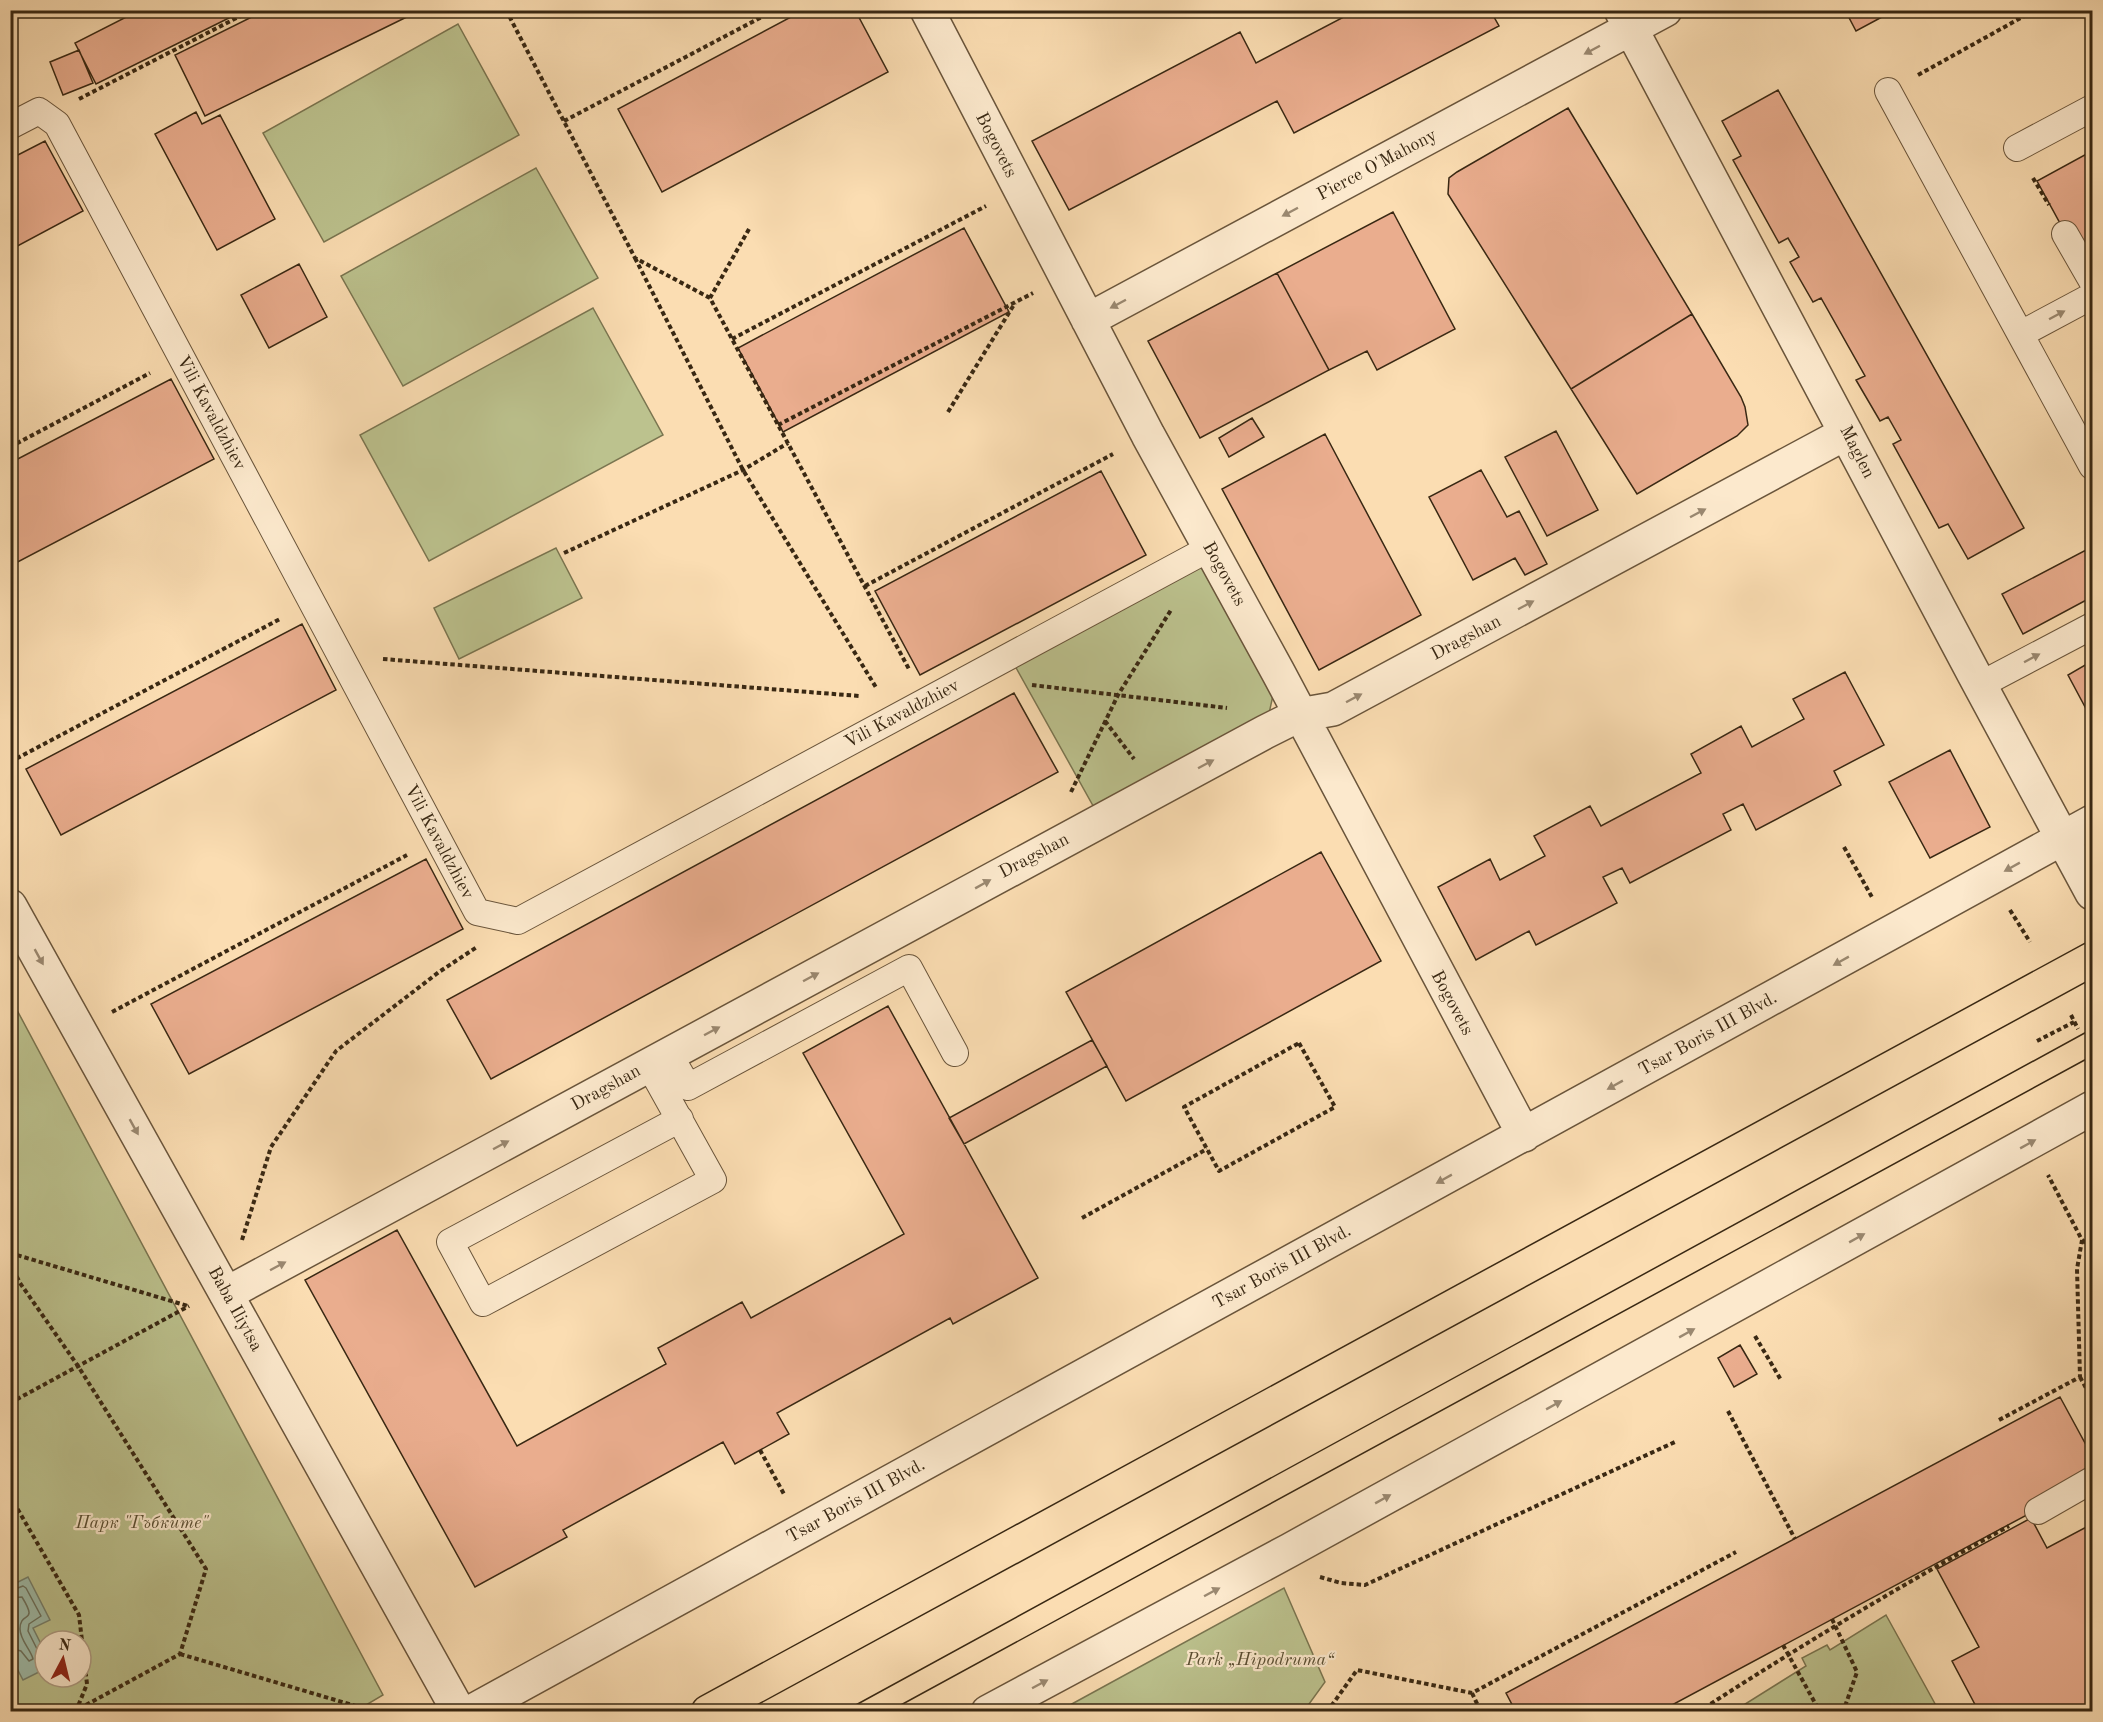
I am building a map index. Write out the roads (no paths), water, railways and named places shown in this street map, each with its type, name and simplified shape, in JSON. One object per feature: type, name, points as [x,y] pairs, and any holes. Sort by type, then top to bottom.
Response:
[{"type":"main road","points":[[708,1712],[2092,959]]},
{"type":"street","name":"Bogovets","points":[[927,10],[1018,189],[1148,435],[1524,1135]]},
{"type":"street","name":"Pierce O'Mahony","points":[[1088,320],[1626,20],[1665,10]]},
{"type":"street","name":"Maglen","points":[[1626,20],[2092,893]]},
{"type":"street","name":"Dragshan","points":[[226,1294],[1157,790],[1299,715],[1333,709],[1846,433]]},
{"type":"street","name":"Tsar Boris III Blvd.","points":[[471,1712],[2092,822]]},
{"type":"street","name":"Baba Iliytsa","points":[[10,906],[459,1712]]},
{"type":"street","points":[[988,1712],[1290,1550],[2092,1108]]},
{"type":"lane","points":[[1888,91],[2092,466]]},
{"type":"lane","points":[[2017,148],[2092,108]]},
{"type":"lane","name":"Vili Kavaldzhiev","points":[[10,126],[43,113],[57,124],[477,912],[518,921],[1210,548]]},
{"type":"lane","points":[[2065,234],[2092,281]]},
{"type":"lane","points":[[2020,333],[2092,296]]},
{"type":"lane","points":[[1980,685],[2092,626]]},
{"type":"lane","points":[[659,1059],[688,1087],[909,968],[955,1053]]},
{"type":"lane","points":[[659,1059],[680,1119],[713,1180],[483,1303],[450,1242],[680,1119]]},
{"type":"lane","points":[[2038,1510],[2092,1480]]},
{"type":"water","points":[[28,1577],[50,1620],[33,1628],[33,1675],[23,1680],[11,1657],[10,1586]]},
{"type":"tram line","points":[[843,1712],[2092,1029]]},
{"type":"tram line","points":[[888,1712],[2092,1056]]},
{"type":"park label","name":"Парк \"Гъбките\"","points":[[142,1523]]},
{"type":"park label","name":"Park „Hipodruma“","points":[[1260,1660]]}]
